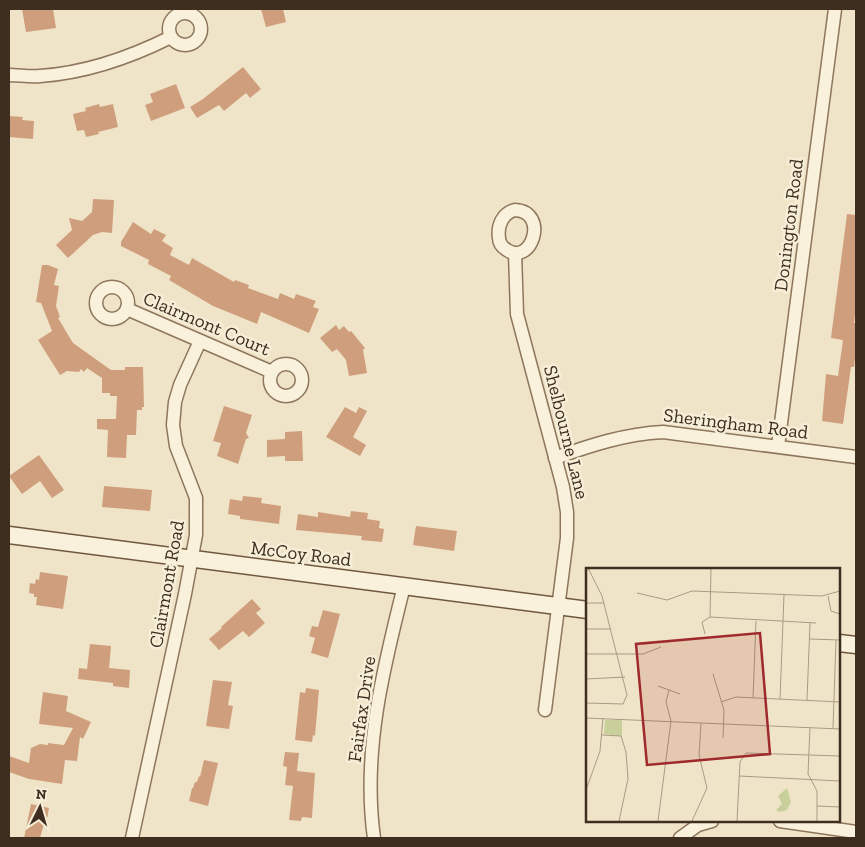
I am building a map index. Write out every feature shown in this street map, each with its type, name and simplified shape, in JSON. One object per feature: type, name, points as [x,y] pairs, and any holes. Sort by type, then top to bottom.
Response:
[{"type":"main road","name":"McCoy Road","points":[[9,535],[586,610]]},
{"type":"main road","points":[[840,643],[856,645]]},
{"type":"street","name":"Donington Road","points":[[778,446],[835,9]]},
{"type":"street","points":[[9,75],[38,76],[90,68],[171,37]]},
{"type":"street","name":"Shelbourne Lane","points":[[515,253],[517,314],[563,487],[568,526],[545,710]]},
{"type":"street","name":"Clairmont Court","points":[[127,309],[272,372]]},
{"type":"street","name":"Clairmont Road","points":[[132,838],[196,536],[196,498],[176,446],[173,425],[175,402],[180,385],[200,341]]},
{"type":"street","name":"Sheringham Road","points":[[555,458],[609,439],[640,433],[673,432],[856,457]]},
{"type":"street","name":"Fairfax Drive","points":[[374,838],[370,813],[371,749],[378,696],[404,586]]},
{"type":"street","points":[[680,838],[698,825],[708,822]]},
{"type":"street","points":[[787,822],[856,832]]},
{"type":"building","points":[[22,9],[53,9],[56,28],[26,32]]},
{"type":"building","points":[[261,9],[283,9],[286,22],[266,27]]},
{"type":"building","points":[[243,67],[261,89],[250,98],[246,93],[224,111],[219,105],[197,118],[190,107]]},
{"type":"building","points":[[176,84],[185,108],[151,121],[145,105],[153,102],[150,94]]},
{"type":"building","points":[[99,104],[100,107],[113,104],[118,127],[86,137],[84,130],[77,131],[73,114],[86,111],[85,108]]},
{"type":"building","points":[[9,116],[23,117],[22,120],[34,121],[33,139],[9,137]]},
{"type":"building","points":[[93,199],[114,200],[112,233],[102,232],[93,235],[68,258],[56,245],[72,230],[69,218],[82,221],[92,212]]},
{"type":"building","points":[[847,214],[856,215],[856,307],[854,323],[856,323],[856,349],[854,367],[851,367],[843,424],[822,421],[826,374],[838,376],[843,340],[831,338]]},
{"type":"building","points":[[133,222],[151,234],[154,229],[166,235],[162,241],[173,248],[170,255],[189,265],[192,258],[234,282],[235,280],[249,285],[248,288],[278,299],[280,293],[294,299],[296,294],[316,301],[313,307],[319,309],[309,333],[261,312],[257,324],[213,306],[169,280],[171,276],[148,264],[149,260],[121,246],[121,242]]},
{"type":"building","points":[[42,265],[58,269],[54,285],[59,286],[56,306],[60,317],[58,318],[73,343],[111,370],[125,370],[125,367],[143,367],[144,407],[142,407],[142,410],[137,410],[136,435],[127,435],[126,458],[107,457],[108,430],[97,429],[97,419],[116,419],[117,396],[110,396],[110,393],[102,393],[102,378],[87,368],[84,372],[81,369],[79,372],[67,371],[60,375],[38,340],[52,331],[41,303],[36,302]]},
{"type":"building","points":[[336,325],[339,330],[344,326],[349,332],[351,331],[365,348],[363,350],[367,373],[349,376],[346,360],[337,349],[332,352],[320,338]]},
{"type":"building","points":[[224,406],[252,415],[246,433],[249,438],[246,439],[238,464],[217,456],[221,443],[213,441]]},
{"type":"building","points":[[345,407],[356,413],[359,407],[367,411],[353,437],[366,445],[360,456],[326,437]]},
{"type":"building","points":[[302,431],[303,461],[285,461],[285,456],[267,457],[267,440],[285,439],[285,432]]},
{"type":"building","points":[[39,455],[64,490],[52,498],[40,481],[22,494],[9,476]]},
{"type":"building","points":[[104,486],[152,490],[150,511],[102,507]]},
{"type":"building","points":[[243,496],[262,498],[261,503],[281,506],[279,524],[240,519],[240,516],[228,514],[230,499],[242,501]]},
{"type":"building","points":[[351,511],[368,513],[367,519],[380,521],[379,528],[384,529],[382,542],[361,540],[362,536],[296,530],[298,514],[318,517],[318,512],[350,517]]},
{"type":"building","points":[[416,526],[457,531],[454,551],[413,545]]},
{"type":"building","points":[[40,572],[68,576],[63,609],[36,605],[37,597],[29,593],[30,583],[35,584],[36,579],[39,580]]},
{"type":"building","points":[[252,599],[261,609],[256,613],[265,623],[249,637],[243,631],[219,650],[209,639]]},
{"type":"building","points":[[323,610],[340,614],[328,658],[311,653],[315,638],[309,636],[312,626],[318,627]]},
{"type":"building","points":[[90,644],[111,646],[109,668],[130,670],[129,688],[113,686],[113,683],[78,679],[79,668],[87,669]]},
{"type":"building","points":[[213,680],[232,682],[228,705],[233,706],[229,729],[206,726]]},
{"type":"building","points":[[306,688],[319,690],[315,736],[313,735],[312,742],[295,740],[300,692],[305,693]]},
{"type":"building","points":[[43,692],[68,696],[66,711],[91,722],[83,739],[80,737],[77,761],[65,760],[62,784],[29,779],[9,772],[9,756],[29,763],[31,748],[40,744],[48,745],[48,743],[64,745],[73,728],[39,724]]},
{"type":"building","points":[[285,752],[299,753],[297,771],[315,773],[312,818],[302,817],[301,821],[289,820],[293,786],[285,785],[287,767],[283,766]]},
{"type":"building","points":[[204,760],[218,763],[208,806],[189,801],[192,788],[200,777]]},
{"type":"building","points":[[31,804],[49,808],[46,824],[44,824],[40,838],[24,838]]}]
